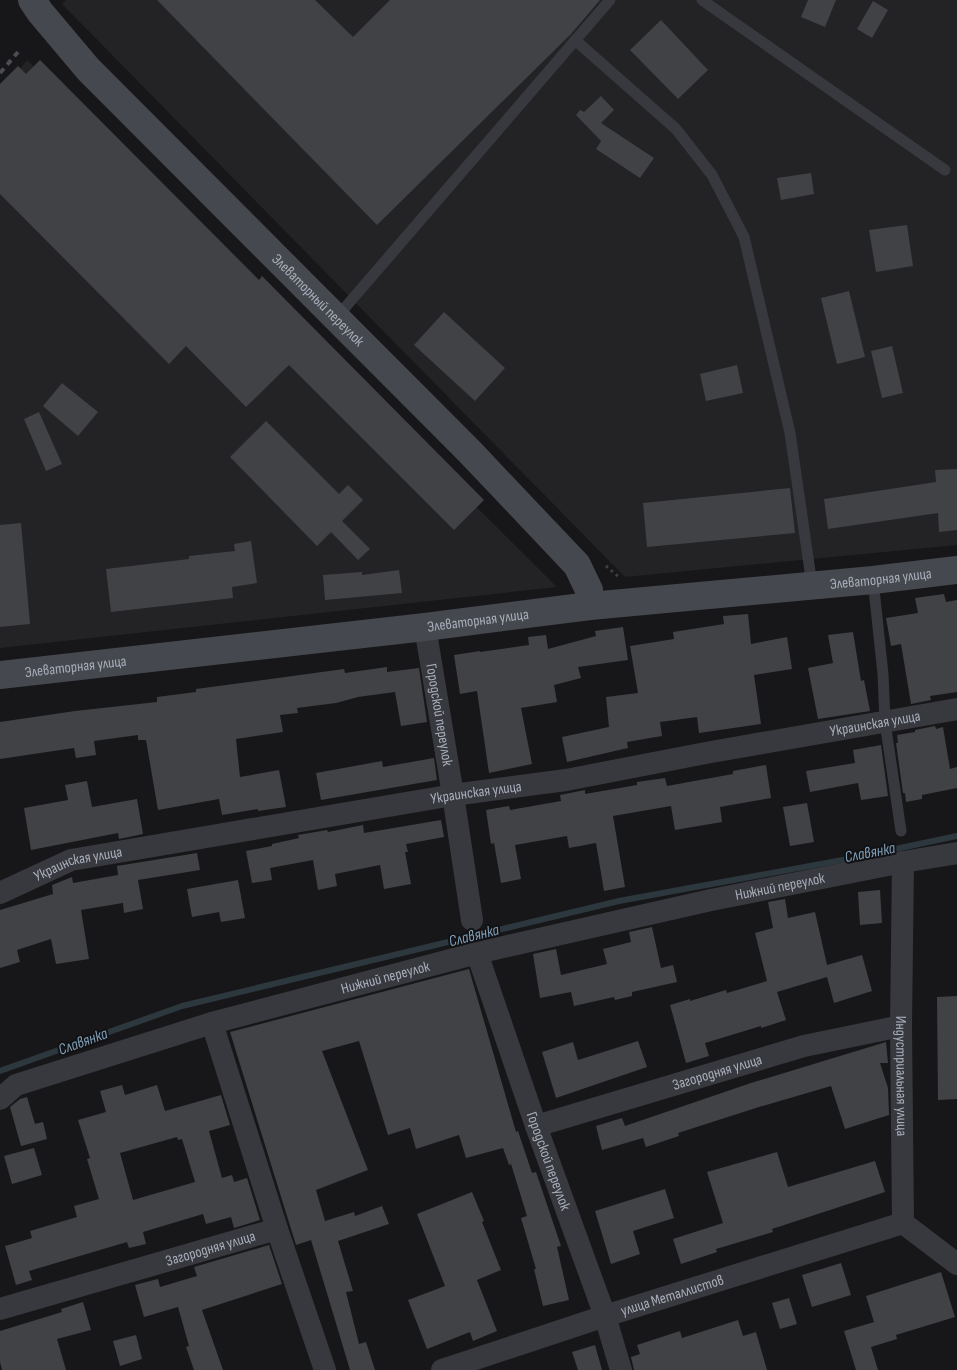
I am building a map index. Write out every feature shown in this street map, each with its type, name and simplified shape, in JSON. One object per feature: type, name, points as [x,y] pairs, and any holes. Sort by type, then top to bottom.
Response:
[{"type":"main road","name":"Элеваторный переулок","points":[[32,0],[88,69],[470,452],[577,565],[589,590],[590,606]]},
{"type":"main road","name":"Элеваторная улица","points":[[0,675],[425,627],[590,606],[873,580],[957,570]]},
{"type":"street","name":"Городской переулок","points":[[425,627],[472,920]]},
{"type":"street","name":"Украинская улица","points":[[0,893],[71,860],[453,795],[566,780],[711,752],[957,709]]},
{"type":"street","name":"Нижний переулок","points":[[0,1099],[16,1085],[212,1023],[477,953],[711,900],[957,853]]},
{"type":"street","name":"Индустриальная улица","points":[[903,862],[901,1026],[903,1223]]},
{"type":"street","name":"Городской переулок","points":[[477,953],[536,1126],[605,1316],[621,1370]]},
{"type":"street","points":[[212,1023],[277,1229],[325,1370]]},
{"type":"street","name":"Загородняя улица","points":[[536,1126],[804,1046],[901,1026]]},
{"type":"street","points":[[903,1223],[957,1264]]},
{"type":"street","name":"улица Металлистов","points":[[442,1370],[605,1316],[903,1223]]},
{"type":"street","name":"Загородняя улица","points":[[0,1309],[277,1229]]},
{"type":"lane","points":[[336,318],[610,0]]},
{"type":"lane","points":[[702,0],[946,170]]},
{"type":"lane","points":[[576,40],[676,129],[712,175],[744,237],[790,433],[812,585]]},
{"type":"lane","points":[[873,580],[883,674],[885,722],[901,831]]},
{"type":"path","points":[[601,562],[614,575],[624,580]]},
{"type":"shaded area","points":[[66,0],[957,0],[957,545],[625,577],[62,4]]},
{"type":"shaded area","points":[[27,60],[557,587],[0,648],[0,94]]},
{"type":"building","points":[[157,0],[315,0],[353,37],[390,0],[600,0],[571,34],[377,225]]},
{"type":"building","points":[[808,0],[836,0],[825,27],[801,17]]},
{"type":"building","points":[[873,1],[888,10],[872,38],[857,29]]},
{"type":"building","points":[[661,20],[708,70],[678,99],[630,50]]},
{"type":"building","points":[[40,60],[259,280],[262,276],[484,500],[454,530],[289,365],[246,407],[186,346],[169,364],[0,194],[0,84],[18,66],[26,74]]},
{"type":"building","points":[[601,96],[614,110],[601,123],[654,158],[640,178],[596,149],[601,141],[576,115],[580,110],[584,112]]},
{"type":"building","points":[[811,173],[814,194],[781,200],[777,178]]},
{"type":"building","points":[[907,225],[913,266],[876,272],[869,230]]},
{"type":"building","points":[[849,291],[865,357],[837,364],[821,298]]},
{"type":"building","points":[[444,312],[505,368],[475,401],[414,345]]},
{"type":"building","points":[[892,346],[903,393],[882,398],[871,351]]},
{"type":"building","points":[[737,365],[743,393],[706,401],[700,374]]},
{"type":"building","points":[[62,383],[98,412],[78,436],[43,406]]},
{"type":"building","points":[[39,412],[62,464],[46,471],[24,419]]},
{"type":"building","points":[[266,421],[339,494],[348,485],[363,500],[342,521],[370,549],[358,560],[331,532],[317,546],[230,457]]},
{"type":"building","points":[[957,469],[957,530],[939,532],[938,513],[828,529],[824,499],[936,482],[935,470]]},
{"type":"building","points":[[790,488],[795,533],[647,547],[643,503]]},
{"type":"building","points":[[21,523],[30,624],[0,627],[0,525]]},
{"type":"building","points":[[251,541],[257,583],[232,587],[233,598],[111,612],[106,569],[189,559],[189,556],[235,551],[234,544]]},
{"type":"building","points":[[399,570],[402,593],[325,600],[323,575],[362,572],[362,575]]},
{"type":"building","points":[[944,594],[946,602],[957,600],[957,692],[930,696],[931,700],[911,704],[901,644],[891,646],[886,618],[918,613],[915,598]]},
{"type":"building","points":[[748,614],[751,644],[787,637],[792,669],[754,675],[761,724],[699,733],[697,717],[660,722],[662,736],[627,742],[628,748],[567,762],[562,737],[609,727],[606,697],[638,693],[630,646],[674,639],[673,632],[724,624],[723,616]]},
{"type":"building","points":[[623,627],[628,660],[578,667],[581,678],[554,685],[557,702],[521,708],[532,764],[489,773],[477,691],[460,694],[454,655],[529,645],[528,637],[546,635],[548,649],[596,636],[595,631]]},
{"type":"building","points":[[853,632],[861,681],[864,680],[870,711],[818,719],[808,668],[833,663],[828,635]]},
{"type":"building","points":[[387,667],[387,672],[419,668],[427,722],[401,726],[395,692],[297,708],[298,713],[280,715],[283,732],[236,739],[240,777],[279,770],[286,807],[222,815],[219,799],[158,810],[146,740],[138,740],[138,735],[94,741],[96,755],[76,758],[74,748],[0,759],[0,722],[157,702],[157,697],[196,692],[196,689],[344,669],[345,673]]},
{"type":"building","points":[[935,726],[936,729],[943,727],[950,769],[957,767],[957,788],[922,795],[922,799],[906,802],[896,743],[898,743],[897,735]]},
{"type":"building","points":[[881,745],[888,796],[861,800],[858,783],[810,792],[806,771],[855,763],[853,750]]},
{"type":"building","points":[[434,758],[437,780],[321,800],[316,773],[382,761],[383,767]]},
{"type":"building","points":[[766,765],[771,798],[720,807],[722,822],[675,830],[671,806],[613,816],[625,887],[604,891],[596,843],[569,848],[567,836],[515,845],[521,879],[501,883],[494,843],[491,844],[486,810],[509,806],[510,810],[561,801],[560,795],[585,790],[585,794],[637,785],[637,782],[665,778],[667,786],[733,774],[733,771]]},
{"type":"building","points":[[87,781],[92,807],[137,799],[143,834],[119,839],[118,833],[31,850],[24,808],[68,800],[65,785]]},
{"type":"building","points":[[807,803],[814,842],[790,846],[783,807]]},
{"type":"building","points":[[441,820],[444,837],[406,844],[408,852],[405,852],[411,884],[384,889],[380,865],[335,874],[337,886],[318,890],[313,860],[270,868],[272,880],[252,883],[246,851],[299,838],[298,835],[327,830],[328,832],[363,825],[364,833]]},
{"type":"building","points":[[197,853],[200,870],[138,880],[143,909],[124,913],[123,903],[81,910],[89,959],[56,964],[51,939],[17,950],[20,962],[0,968],[0,910],[53,894],[52,885],[72,877],[73,883],[118,875],[117,866]]},
{"type":"building","points":[[238,880],[245,918],[221,922],[219,912],[192,917],[187,889]]},
{"type":"building","points":[[880,890],[882,923],[860,925],[858,892]]},
{"type":"building","points":[[785,899],[788,918],[815,912],[827,965],[862,955],[872,991],[834,1003],[827,977],[777,992],[786,1020],[705,1043],[709,1056],[686,1063],[670,1005],[726,990],[727,993],[767,981],[755,933],[773,928],[768,902]]},
{"type":"building","points":[[652,927],[661,968],[673,965],[677,982],[632,992],[632,996],[615,1000],[614,997],[574,1006],[571,992],[540,998],[533,954],[556,949],[561,975],[607,964],[603,949],[631,942],[629,932]]},
{"type":"building","points":[[469,969],[516,1132],[518,1131],[532,1173],[536,1172],[561,1246],[557,1247],[569,1300],[543,1306],[534,1269],[536,1269],[521,1218],[527,1216],[511,1164],[509,1165],[503,1148],[466,1158],[459,1135],[416,1149],[410,1128],[388,1135],[359,1041],[322,1051],[368,1170],[316,1190],[325,1221],[354,1212],[355,1216],[382,1206],[389,1224],[338,1241],[353,1291],[346,1292],[359,1344],[366,1342],[375,1370],[350,1370],[311,1240],[296,1245],[230,1032]]},
{"type":"building","points":[[957,996],[957,1099],[938,1100],[937,997]]},
{"type":"building","points":[[638,1041],[647,1067],[556,1098],[542,1052],[573,1042],[578,1060]]},
{"type":"building","points":[[886,1042],[888,1063],[880,1063],[888,1088],[889,1115],[845,1129],[831,1086],[678,1133],[679,1136],[646,1147],[643,1138],[602,1150],[596,1126],[622,1118],[625,1126],[751,1083]]},
{"type":"building","points":[[122,1085],[125,1095],[157,1085],[165,1111],[221,1095],[230,1125],[209,1131],[222,1178],[232,1175],[234,1182],[247,1178],[260,1220],[234,1228],[231,1217],[206,1224],[203,1214],[143,1232],[146,1244],[129,1248],[127,1242],[29,1271],[32,1280],[16,1285],[5,1246],[32,1238],[30,1231],[77,1217],[74,1206],[99,1199],[87,1159],[90,1158],[78,1120],[106,1112],[100,1091]],"holes":[[[177,1137],[178,1140],[182,1139],[195,1182],[133,1200],[120,1153]]]},
{"type":"building","points":[[27,1097],[35,1124],[43,1122],[47,1139],[21,1146],[10,1107],[20,1099]]},
{"type":"building","points":[[34,1148],[42,1175],[12,1184],[4,1156]]},
{"type":"building","points":[[777,1152],[788,1187],[875,1161],[885,1192],[772,1229],[773,1232],[716,1249],[717,1252],[681,1264],[673,1239],[723,1223],[707,1172]]},
{"type":"building","points":[[665,1189],[674,1218],[633,1231],[640,1254],[611,1264],[595,1211]]},
{"type":"building","points":[[472,1192],[501,1270],[477,1280],[497,1331],[473,1341],[470,1332],[427,1349],[408,1300],[445,1286],[417,1214]]},
{"type":"building","points":[[269,1245],[282,1284],[202,1310],[223,1370],[194,1370],[186,1347],[189,1346],[178,1307],[144,1317],[135,1285],[158,1279],[160,1287],[197,1276],[194,1267]]},
{"type":"building","points":[[841,1263],[851,1295],[812,1307],[802,1275]]},
{"type":"building","points":[[941,1272],[955,1317],[896,1335],[897,1339],[871,1347],[878,1370],[856,1370],[844,1331],[874,1322],[866,1296]]},
{"type":"building","points":[[789,1298],[797,1324],[780,1329],[772,1303]]},
{"type":"building","points":[[83,1302],[91,1330],[57,1339],[66,1370],[2,1370],[0,1362],[0,1331],[62,1312],[61,1309]]},
{"type":"building","points":[[738,1320],[743,1336],[756,1332],[767,1370],[634,1370],[631,1357],[640,1354],[637,1345],[680,1331],[682,1338]]},
{"type":"building","points":[[136,1335],[142,1359],[120,1366],[113,1341]]},
{"type":"building","points":[[595,1345],[602,1370],[578,1370],[572,1352]]},
{"type":"waterway","name":"Славянка","points":[[0,1071],[182,1006],[619,901],[848,859],[957,836]]},
{"type":"railway","points":[[0,73],[18,52]]}]
